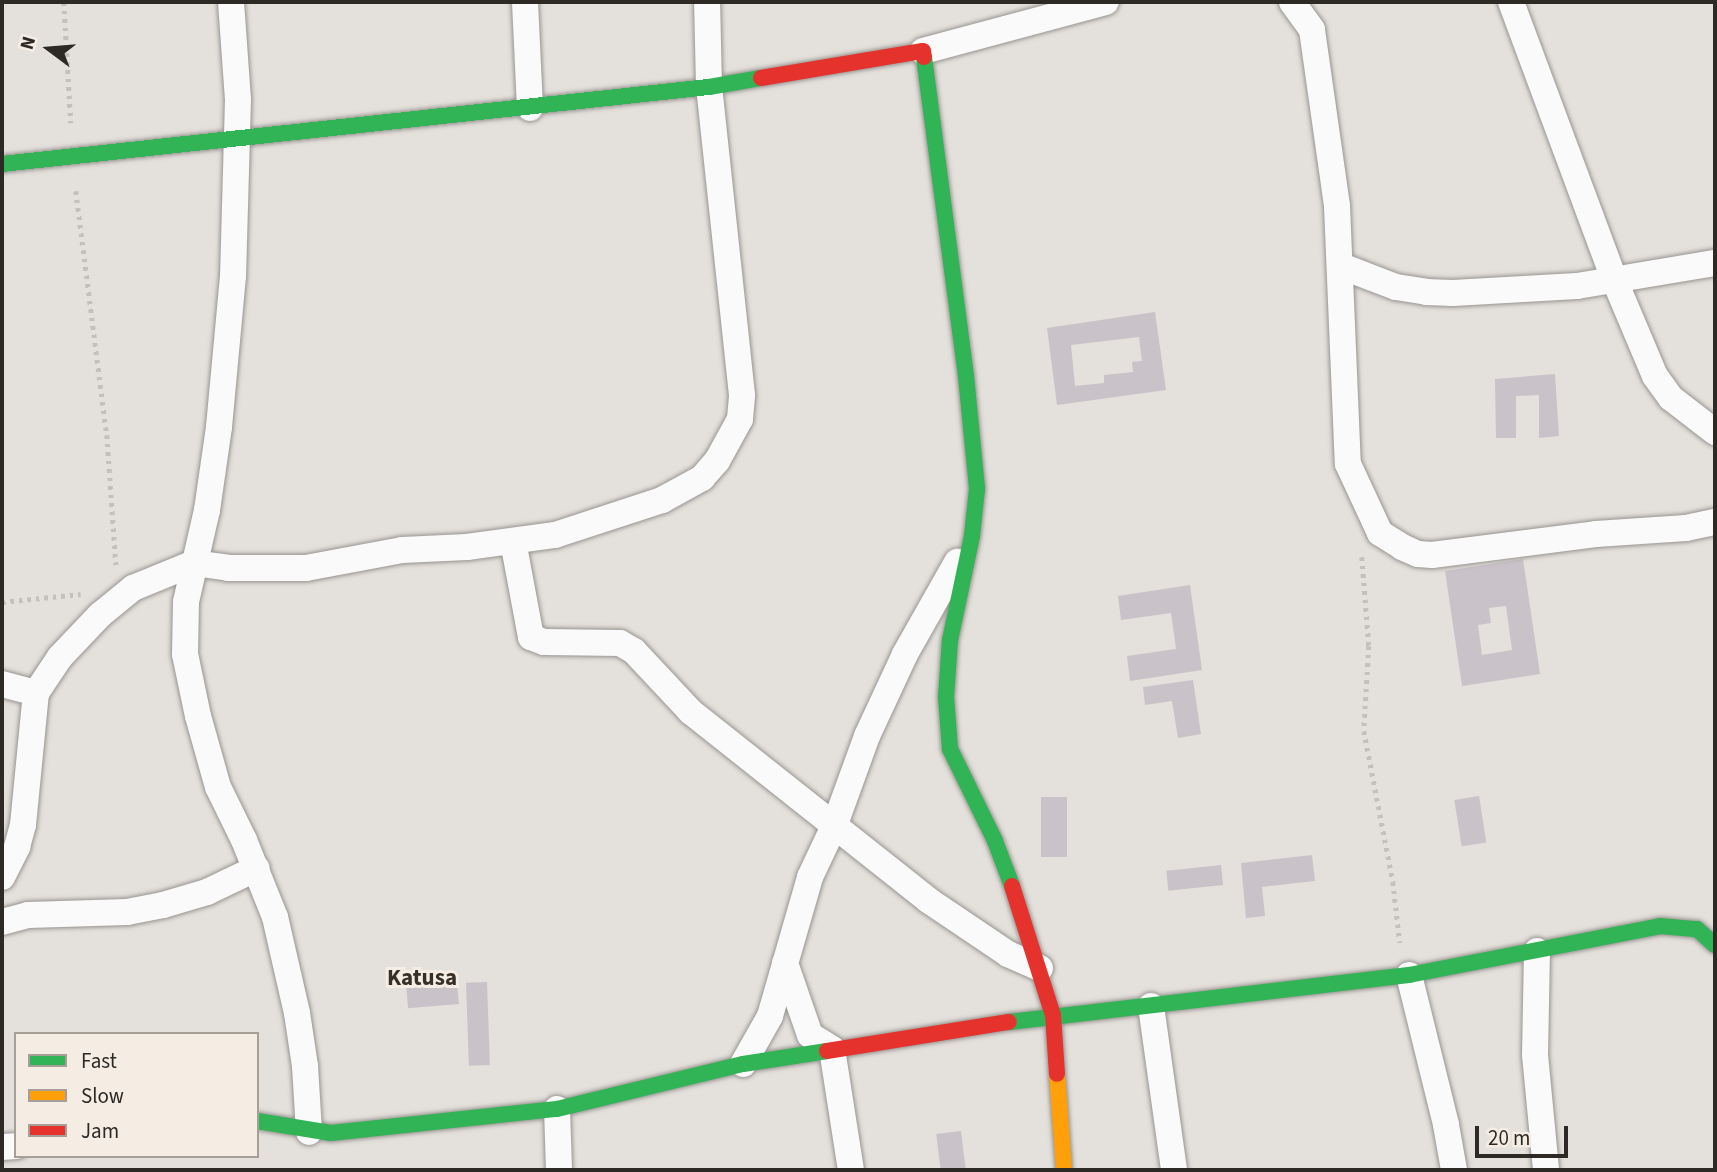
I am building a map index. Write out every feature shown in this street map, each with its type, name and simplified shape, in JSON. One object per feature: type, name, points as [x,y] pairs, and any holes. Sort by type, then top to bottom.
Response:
[{"type":"street","points":[[231,2],[236,47],[237,141],[233,276],[219,427],[207,510],[194,563],[184,629],[189,680],[218,787],[257,869],[275,917],[289,974],[305,1066],[309,1132]]},
{"type":"street","points":[[525,2],[530,108]]},
{"type":"street","points":[[2,877],[17,847],[23,825],[14,778],[36,693],[60,657],[100,615],[133,588],[194,563],[228,568],[306,568],[402,550],[467,547],[555,535],[662,500],[702,478],[717,461],[740,419],[742,395],[709,87],[707,2]]},
{"type":"street","points":[[2,164],[237,141],[709,87],[923,51],[1106,2]]},
{"type":"street","points":[[1292,2],[1312,30]]},
{"type":"street","points":[[1312,2],[1312,30],[1337,206],[1348,464],[1380,533],[1418,554],[1432,555],[1596,534],[1686,528],[1715,522]]},
{"type":"street","points":[[1511,2],[1614,279],[1655,376],[1671,398],[1715,432]]},
{"type":"street","points":[[923,51],[967,376],[977,489],[972,536],[950,640],[946,697],[950,749],[995,841],[1054,1016],[1064,1170]]},
{"type":"street","points":[[1341,266],[1378,282],[1426,292],[1577,286],[1715,263]]},
{"type":"street","points":[[743,1064],[769,1016],[810,877],[835,824],[872,724],[905,654],[972,536]]},
{"type":"street","points":[[513,541],[531,637],[544,642],[620,643],[634,651],[691,712],[957,921],[1008,954],[1040,968]]},
{"type":"street","points":[[2,684],[36,693]]},
{"type":"street","points":[[2,922],[28,915],[127,912],[163,905],[207,892],[257,869]]},
{"type":"street","points":[[259,1121],[309,1132],[357,1132],[557,1109],[743,1064],[832,1049],[1054,1016],[1409,975],[1678,925],[1697,929],[1715,945]]},
{"type":"street","points":[[1537,950],[1535,1055],[1546,1170]]},
{"type":"street","points":[[785,963],[810,1035],[832,1049],[851,1170]]},
{"type":"street","points":[[1409,975],[1444,1113],[1454,1170]]},
{"type":"street","points":[[1151,1006],[1174,1170]]},
{"type":"street","points":[[557,1109],[559,1170]]},
{"type":"path","points":[[64,2],[72,158],[107,435],[117,589],[133,588]]},
{"type":"path","points":[[1359,544],[1367,590],[1369,646],[1364,731],[1393,883],[1396,929],[1409,975]]},
{"type":"path","points":[[2,602],[85,593]]},
{"type":"building","points":[[1155,312],[1166,390],[1057,405],[1047,328]],"holes":[[[1139,337],[1142,361],[1132,362],[1133,372],[1104,375],[1104,383],[1075,386],[1071,345]]]},
{"type":"building","points":[[1555,374],[1559,436],[1539,438],[1539,395],[1516,396],[1516,438],[1496,438],[1495,379]]},
{"type":"building","points":[[1523,559],[1540,674],[1462,686],[1445,571]],"holes":[[[1506,606],[1512,650],[1482,655],[1478,625],[1491,623],[1489,608]]]},
{"type":"building","points":[[1190,585],[1202,670],[1130,681],[1127,656],[1176,649],[1171,613],[1121,620],[1118,596]]},
{"type":"building","points":[[1193,680],[1201,734],[1178,738],[1172,701],[1145,705],[1143,687]]},
{"type":"building","points":[[1479,796],[1486,842],[1462,846],[1454,800]]},
{"type":"building","points":[[1041,797],[1067,797],[1067,857],[1041,857]]},
{"type":"building","points":[[1312,855],[1315,881],[1262,887],[1265,916],[1246,918],[1241,863]]},
{"type":"building","points":[[1221,865],[1223,885],[1168,891],[1166,871]]},
{"type":"building","points":[[457,982],[459,1004],[408,1008],[406,986]]},
{"type":"building","points":[[487,982],[490,1065],[469,1066],[466,983]]},
{"type":"building","points":[[961,1131],[966,1170],[941,1170],[936,1134]]},
{"type":"traffic: fast","points":[[924,57],[966,376],[977,489],[972,536],[950,640],[946,697],[950,749],[995,841],[1012,886]]},
{"type":"traffic: fast","points":[[2,164],[709,87],[761,78]]},
{"type":"traffic: fast","points":[[1009,1022],[1409,975],[1660,926],[1697,929],[1715,945]]},
{"type":"traffic: fast","points":[[259,1121],[331,1133],[557,1109],[743,1064],[827,1051]]},
{"type":"traffic: slow","points":[[1057,1074],[1064,1170]]},
{"type":"traffic: jam","points":[[761,78],[923,51],[924,57]]},
{"type":"traffic: jam","points":[[1012,886],[1053,1015],[1057,1074]]},
{"type":"traffic: jam","points":[[827,1051],[1009,1022]]},
{"type":"district","name":"Katusa","points":[[422,978]]}]
